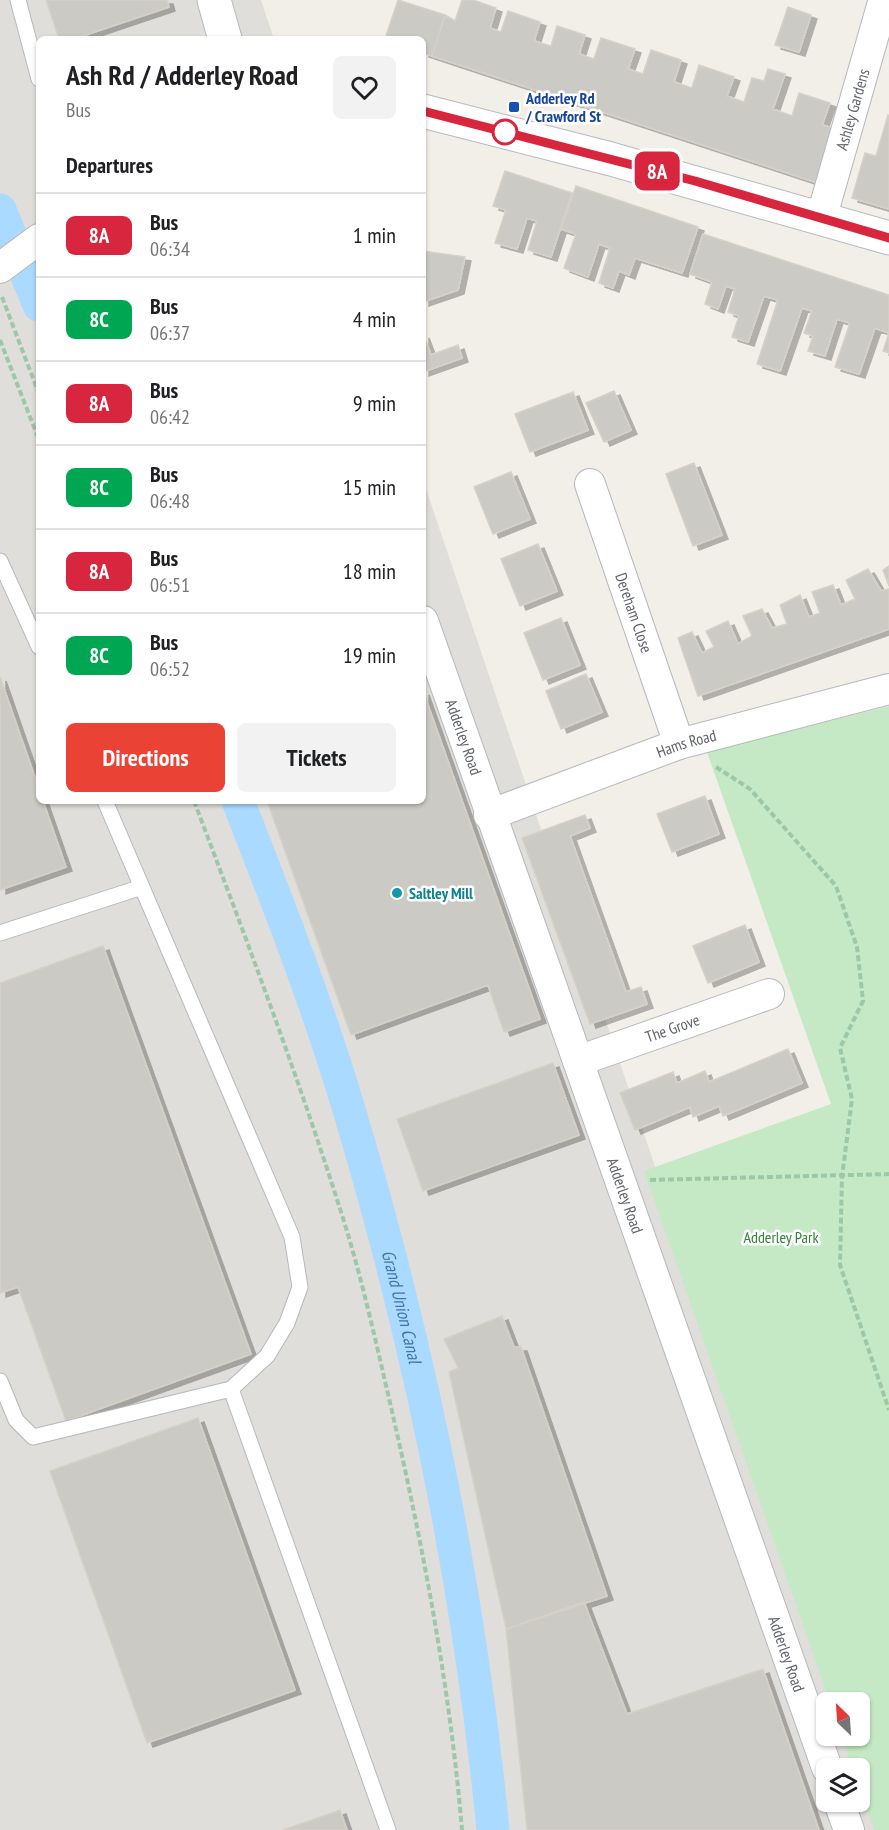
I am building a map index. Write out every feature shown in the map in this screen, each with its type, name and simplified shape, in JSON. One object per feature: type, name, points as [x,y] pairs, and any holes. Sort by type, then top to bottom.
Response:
[{"type":"main road","points":[[214,0],[224,36]]},
{"type":"main road","points":[[426,112],[611,159],[889,238]]},
{"type":"street","name":"Ashley Gardens","points":[[821,219],[880,2]]},
{"type":"street","points":[[0,268],[36,241]]},
{"type":"street","name":"Dereham Close","points":[[590,484],[679,744]]},
{"type":"street","name":"Adderley Road","points":[[426,630],[489,815],[823,1758]]},
{"type":"street","name":"Hams Road","points":[[489,815],[679,744],[889,689]]},
{"type":"street","name":"The Grove","points":[[578,1061],[769,994]]},
{"type":"street","points":[[843,1812],[849,1830]]},
{"type":"lane","points":[[18,0],[36,68]]},
{"type":"lane","points":[[0,561],[36,640]]},
{"type":"lane","points":[[0,1381],[16,1420],[33,1437],[231,1389],[267,1356],[287,1323],[300,1287],[292,1237],[106,804]]},
{"type":"lane","points":[[0,933],[142,887]]},
{"type":"lane","points":[[231,1389],[388,1830]]},
{"type":"path","points":[[0,292],[36,386]]},
{"type":"path","points":[[0,340],[36,432]]},
{"type":"path","points":[[679,744],[750,789],[836,886],[857,947],[863,1000],[840,1048],[852,1099],[842,1177],[840,1265],[889,1410]]},
{"type":"path","points":[[195,804],[245,936],[343,1217],[377,1345],[420,1532],[458,1779],[462,1830]]},
{"type":"path","points":[[620,1180],[842,1177],[889,1174]]},
{"type":"shaded area","points":[[0,0],[261,0],[273,36],[36,36],[36,804],[426,804],[426,489],[833,1692],[816,1692],[816,1746],[850,1746],[855,1758],[816,1758],[816,1812],[870,1812],[870,1803],[879,1830],[0,1830]]},
{"type":"green space","name":"Adderley Park","points":[[889,706],[889,1830],[874,1830],[868,1812],[870,1812],[870,1758],[849,1758],[845,1746],[870,1746],[870,1692],[826,1692],[644,1171],[831,1104],[707,752]]},
{"type":"building","points":[[46,0],[167,0],[169,7],[83,36],[58,36]]},
{"type":"building","points":[[398,0],[445,15],[432,56],[426,54],[426,36],[386,36]]},
{"type":"building","points":[[462,0],[473,0],[496,8],[490,28],[501,32],[508,11],[540,22],[534,41],[551,46],[557,26],[585,35],[579,54],[594,59],[601,38],[635,49],[628,69],[643,74],[651,50],[681,60],[674,82],[692,88],[699,65],[734,77],[727,96],[744,102],[752,78],[764,81],[768,69],[785,74],[773,109],[792,116],[799,93],[830,103],[822,125],[836,129],[818,183],[432,56],[445,15],[455,21]]},
{"type":"building","points":[[788,7],[811,15],[799,52],[775,45]]},
{"type":"building","points":[[888,115],[889,209],[852,198],[865,153],[876,156]]},
{"type":"building","points":[[505,171],[572,193],[551,257],[528,250],[537,221],[527,218],[517,249],[495,243],[506,210],[493,206]]},
{"type":"building","points":[[576,186],[698,227],[682,273],[635,258],[629,275],[619,271],[613,288],[599,283],[610,248],[599,244],[588,277],[564,268],[576,234],[561,229]]},
{"type":"building","points":[[703,234],[889,295],[889,333],[875,328],[859,374],[835,367],[850,323],[837,319],[825,356],[808,351],[813,336],[804,333],[812,311],[802,308],[780,371],[757,364],[778,300],[764,296],[748,342],[732,337],[739,316],[728,312],[735,289],[726,286],[718,309],[705,304],[712,282],[690,274]]},
{"type":"building","points":[[426,251],[465,257],[458,290],[426,301]]},
{"type":"building","points":[[889,333],[889,353],[883,351]]},
{"type":"building","points":[[426,342],[431,355],[458,345],[462,358],[426,371]]},
{"type":"building","points":[[614,391],[631,430],[604,442],[586,403]]},
{"type":"building","points":[[573,392],[588,430],[530,452],[515,414]]},
{"type":"building","points":[[694,463],[722,535],[693,546],[666,474]]},
{"type":"building","points":[[511,472],[530,519],[493,534],[474,487]]},
{"type":"building","points":[[538,544],[557,591],[520,606],[501,559]]},
{"type":"building","points":[[889,566],[889,586],[883,570]]},
{"type":"building","points":[[868,569],[881,591],[889,589],[889,629],[698,696],[678,638],[692,632],[702,653],[714,647],[706,631],[728,621],[738,644],[752,636],[743,616],[762,609],[772,628],[787,624],[780,605],[800,595],[809,617],[820,613],[812,592],[833,585],[841,605],[855,599],[846,580]]},
{"type":"building","points":[[561,618],[580,665],[543,680],[524,633]]},
{"type":"building","points":[[586,674],[602,712],[561,729],[546,691]]},
{"type":"building","points":[[0,677],[36,780],[36,804],[44,804],[66,867],[0,890]]},
{"type":"building","name":"Saltley Mill","points":[[426,699],[540,1019],[504,1032],[488,985],[351,1035],[268,804],[426,804]]},
{"type":"building","points":[[705,796],[719,834],[672,852],[657,814]]},
{"type":"building","points":[[585,815],[590,828],[570,836],[626,992],[641,987],[647,1004],[590,1024],[522,838]]},
{"type":"building","points":[[745,925],[759,962],[708,983],[693,946]]},
{"type":"building","points":[[103,946],[251,1354],[66,1421],[18,1287],[0,1293],[0,983]]},
{"type":"building","points":[[788,1049],[802,1083],[723,1116],[719,1106],[693,1117],[690,1107],[635,1130],[620,1093],[673,1072],[677,1083],[705,1071],[709,1082]]},
{"type":"building","points":[[553,1063],[579,1135],[423,1191],[397,1119]]},
{"type":"building","points":[[502,1316],[514,1347],[521,1347],[607,1596],[506,1629],[449,1372],[458,1368],[444,1339]]},
{"type":"building","points":[[198,1418],[295,1690],[147,1743],[50,1471]]},
{"type":"building","points":[[584,1602],[627,1714],[763,1669],[819,1830],[527,1830],[506,1629]]},
{"type":"building","points":[[340,1810],[347,1830],[283,1830]]},
{"type":"waterway","name":"Grand Union Canal","points":[[0,210],[36,298]]},
{"type":"waterway","name":"Grand Union Canal","points":[[239,804],[335,1065],[373,1192],[396,1282],[438,1463],[455,1554],[483,1738],[493,1830]]},
{"type":"bus line","name":"8A","points":[[426,112],[695,181],[889,238]]},
{"type":"place","name":"Adderley Rd / Crawford St","points":[[514,107]]},
{"type":"place","name":"Saltley Mill","points":[[397,893]]}]
